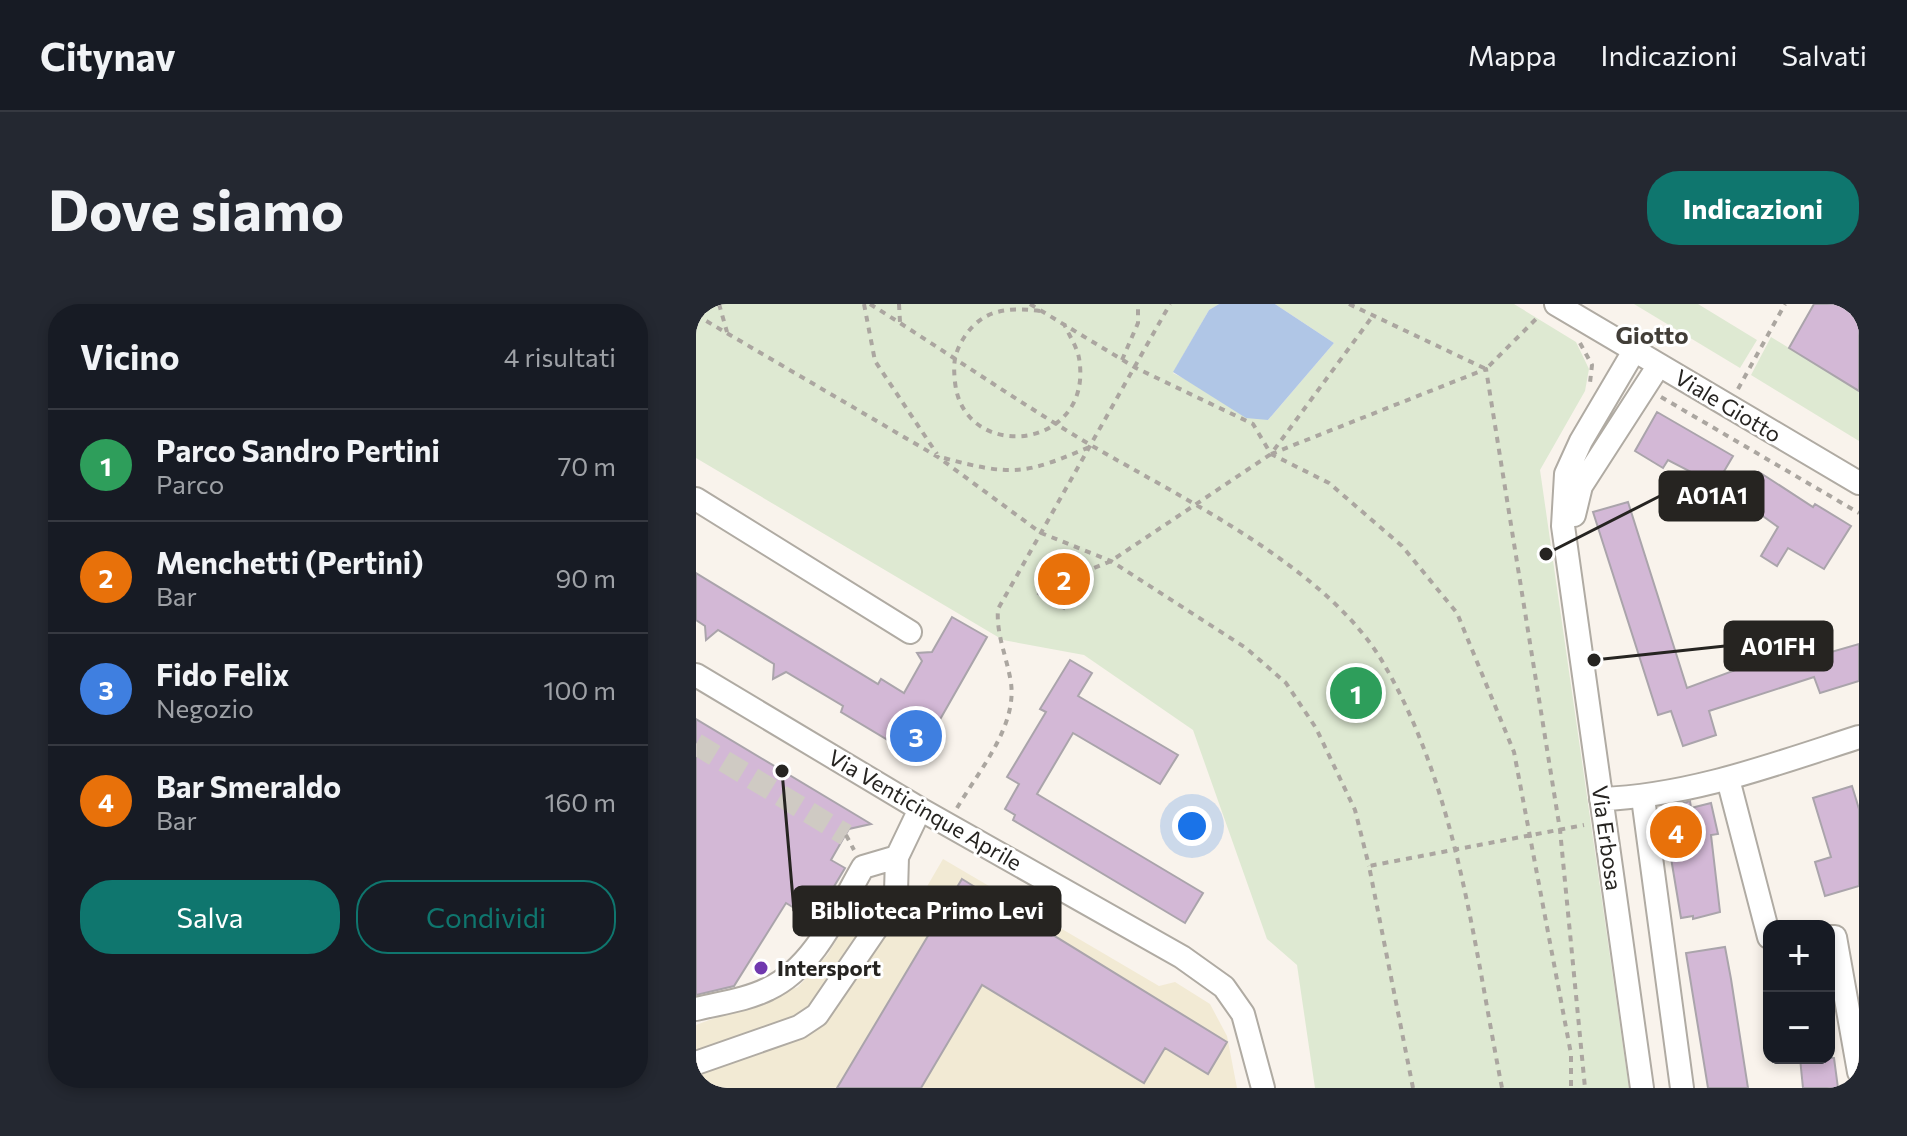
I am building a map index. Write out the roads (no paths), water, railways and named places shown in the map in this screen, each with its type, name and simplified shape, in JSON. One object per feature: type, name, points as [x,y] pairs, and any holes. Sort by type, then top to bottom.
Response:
[{"type":"street","name":"Viale Giotto","points":[[1548,314],[1634,351],[1859,483]]},
{"type":"street","name":"Via Erbosa","points":[[1634,351],[1581,441],[1566,474],[1563,526],[1642,1088]]},
{"type":"street","name":"Via Erbosa","points":[[1573,587],[1572,524],[1581,486],[1659,365]]},
{"type":"street","points":[[696,499],[910,632]]},
{"type":"street","name":"Via Venticinque Aprile","points":[[696,675],[920,809],[1182,957],[1224,987],[1243,1014],[1263,1088]]},
{"type":"street","points":[[1603,810],[1728,779],[1859,737]]},
{"type":"street","points":[[1728,779],[1765,920]]},
{"type":"street","points":[[1643,798],[1682,1088]]},
{"type":"street","points":[[696,1063],[799,1027],[817,1015],[886,914],[896,892],[897,857],[920,809]]},
{"type":"street","points":[[696,1009],[752,996],[787,979],[811,954],[863,867],[897,857]]},
{"type":"street","points":[[1835,937],[1859,1072]]},
{"type":"water","points":[[1219,304],[1275,304],[1334,343],[1268,420],[1246,418],[1173,372],[1209,310]]},
{"type":"tunnel","points":[[696,744],[846,835]]},
{"type":"place","name":"A01A1","points":[[1546,554]]},
{"type":"place","name":"Menchetti (Pertini)","points":[[1064,579]]},
{"type":"place","name":"A01FH","points":[[1594,660]]},
{"type":"place","name":"Parco Sandro Pertini","points":[[1356,693]]},
{"type":"place","name":"Fido Felix","points":[[916,736]]},
{"type":"place","name":"Biblioteca Primo Levi","points":[[782,771]]},
{"type":"place","name":"Bar Smeraldo","points":[[1676,832]]},
{"type":"place","name":"Intersport","points":[[761,968]]},
{"type":"district","name":"Giotto","points":[[1652,336]]}]
